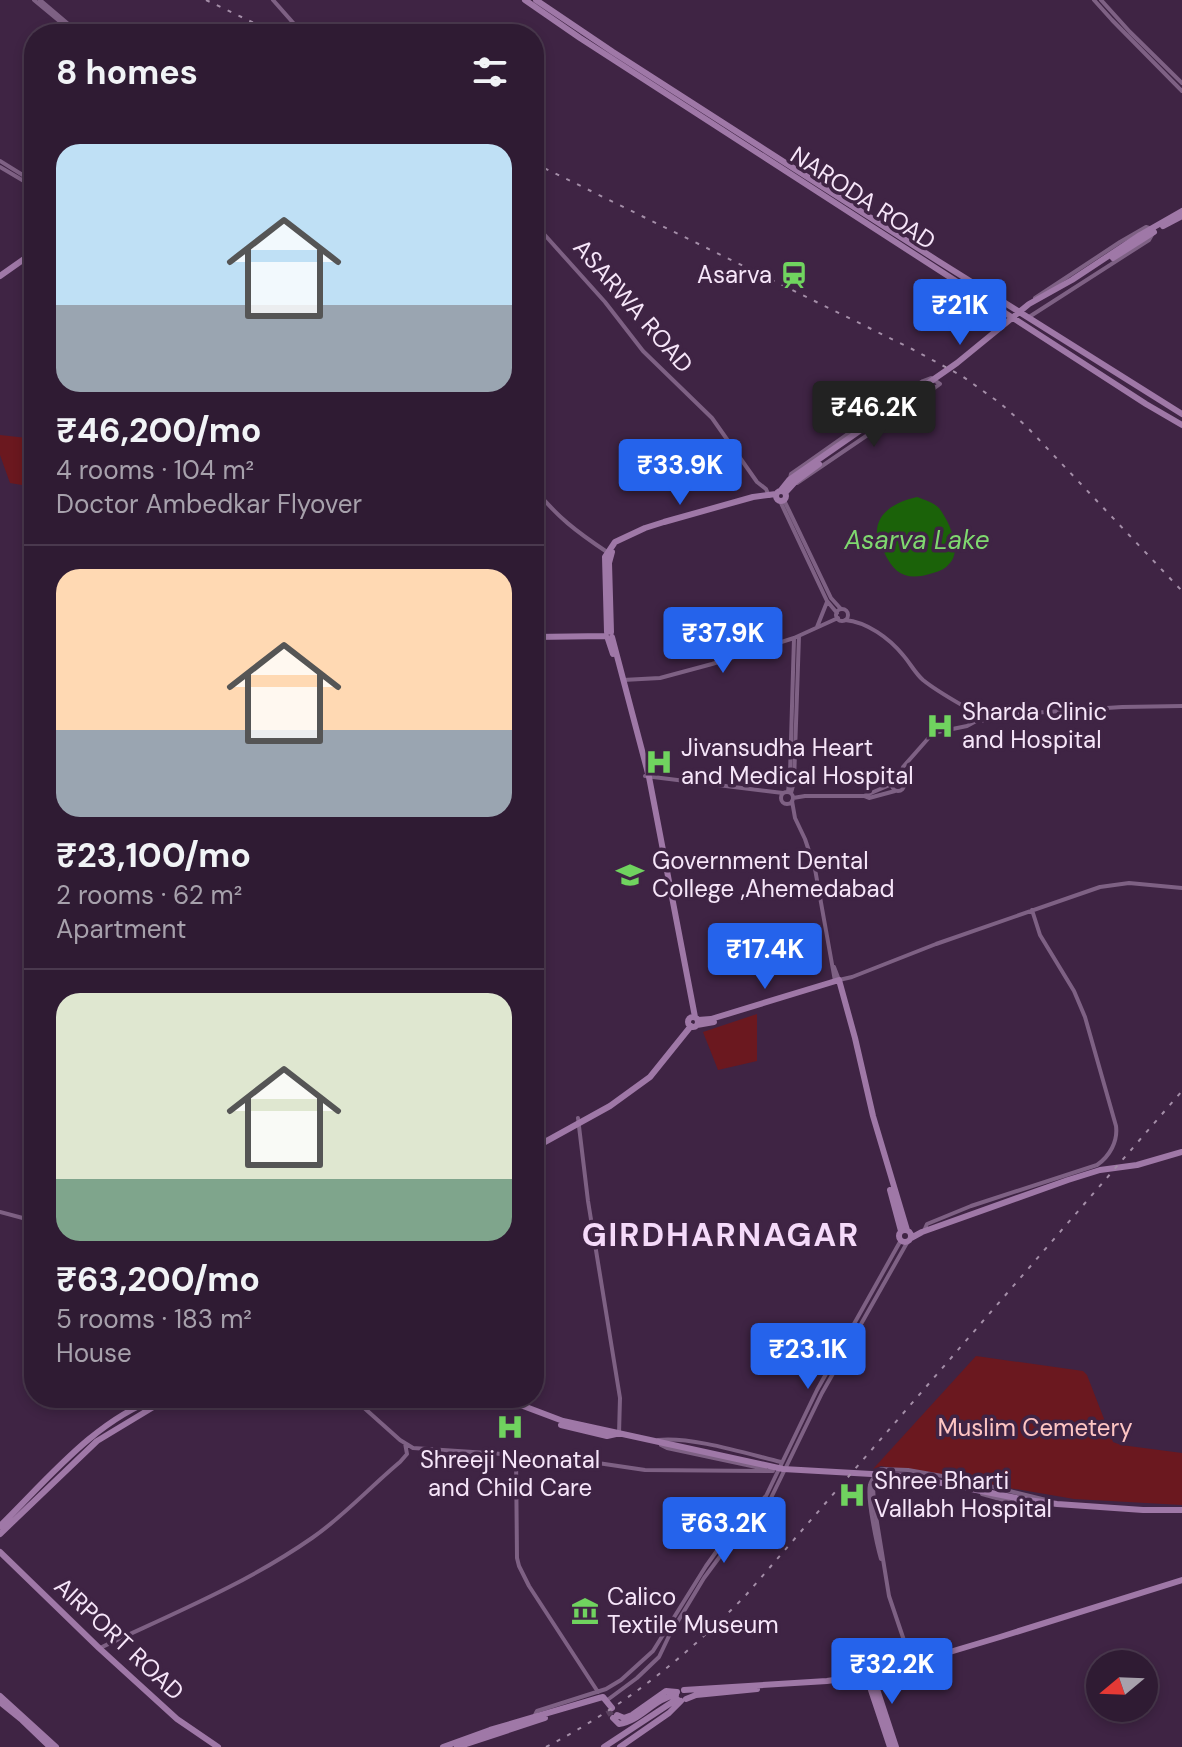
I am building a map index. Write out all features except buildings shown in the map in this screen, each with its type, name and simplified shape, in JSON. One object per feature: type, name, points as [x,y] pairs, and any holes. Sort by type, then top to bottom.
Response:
[{"type":"main road","name":"NARODA ROAD","points":[[525,0],[1012,312],[1029,318],[1182,414]]},
{"type":"main road","name":"NARODA ROAD","points":[[536,0],[596,44]]},
{"type":"main road","points":[[694,1021],[647,777],[609,635],[605,563],[611,547],[622,537],[650,528],[774,495],[967,361],[1029,309],[1182,214]]},
{"type":"main road","points":[[0,274],[24,258]]},
{"type":"main road","name":"NARODA ROAD","points":[[1012,312],[1022,323],[1182,425]]},
{"type":"main road","points":[[544,637],[609,635]]},
{"type":"main road","points":[[544,1140],[608,1103],[648,1074],[694,1021],[711,1019],[838,982],[906,1236],[1100,1170],[1137,1165],[1182,1152]]},
{"type":"main road","points":[[0,1526],[93,1436],[135,1408]]},
{"type":"main road","points":[[0,1534],[97,1441],[152,1408]]},
{"type":"main road","points":[[516,1408],[569,1428],[607,1436],[619,1432]]},
{"type":"main road","points":[[529,1408],[563,1421],[619,1432]]},
{"type":"main road","points":[[535,1408],[564,1419],[656,1441],[796,1468],[907,1473],[1047,1502],[1182,1509]]},
{"type":"main road","name":"AIRPORT ROAD","points":[[0,1554],[175,1721],[212,1747]]},
{"type":"main road","points":[[615,1717],[619,1724],[627,1723],[665,1697],[828,1685],[912,1666],[1182,1582]]},
{"type":"main road","name":"AIRPORT ROAD","points":[[98,1649],[177,1719],[218,1747]]},
{"type":"main road","points":[[870,1676],[890,1747]]},
{"type":"main road","points":[[870,1676],[896,1747]]},
{"type":"main road","points":[[0,1696],[56,1747]]},
{"type":"main road","points":[[604,1747],[680,1696]]},
{"type":"main road","points":[[620,1747],[669,1713],[680,1696]]},
{"type":"main road","points":[[443,1747],[490,1730],[535,1719],[595,1703],[610,1709],[603,1697],[546,1716]]},
{"type":"main road","points":[[0,1702],[50,1747]]},
{"type":"main road","points":[[457,1747],[535,1719]]},
{"type":"street","points":[[37,0],[66,24]]},
{"type":"street","points":[[273,0],[294,24]]},
{"type":"street","points":[[1094,0],[1182,91]]},
{"type":"street","points":[[1101,0],[1182,83]]},
{"type":"street","points":[[0,164],[24,179]]},
{"type":"street","points":[[1012,312],[1120,242],[1146,227],[1154,230],[1149,240],[1022,323]]},
{"type":"street","name":"ASARWA ROAD","points":[[544,234],[605,302],[643,351],[712,418],[757,482],[774,495]]},
{"type":"street","points":[[928,378],[940,384],[800,482],[793,481],[791,474],[928,378]]},
{"type":"street","points":[[774,495],[805,550],[827,601],[845,620],[857,621]]},
{"type":"street","points":[[774,495],[838,613]]},
{"type":"street","points":[[544,501],[571,528],[609,554]]},
{"type":"street","points":[[815,629],[827,601]]},
{"type":"street","points":[[623,680],[673,675],[796,637],[846,610],[857,621],[893,644],[925,682],[984,720],[986,716],[1182,706]]},
{"type":"street","points":[[845,620],[848,613]]},
{"type":"street","points":[[796,637],[787,797],[815,869],[838,982],[1100,887],[1129,883],[1182,888]]},
{"type":"street","points":[[900,780],[903,767],[933,733],[967,726],[977,717]]},
{"type":"street","points":[[647,777],[787,797],[869,798],[899,792],[904,788],[900,780]]},
{"type":"street","points":[[864,796],[892,784],[896,779],[900,780]]},
{"type":"street","points":[[892,784],[895,791]]},
{"type":"street","points":[[923,1231],[927,1224],[971,1206],[1097,1165],[1118,1138],[1086,1017],[1040,935],[1032,910]]},
{"type":"street","points":[[578,1120],[620,1399],[619,1432]]},
{"type":"street","points":[[0,1212],[24,1218]]},
{"type":"street","points":[[535,1719],[537,1711],[598,1692],[621,1680],[657,1645],[675,1613],[734,1527],[766,1496],[867,1301],[906,1236]]},
{"type":"street","points":[[819,1393],[873,1305],[906,1236]]},
{"type":"street","points":[[867,1301],[873,1305]]},
{"type":"street","points":[[365,1408],[413,1448],[564,1458],[645,1470],[778,1473]]},
{"type":"street","points":[[656,1441],[669,1439],[711,1446],[784,1464]]},
{"type":"street","points":[[656,1441],[667,1448],[778,1473]]},
{"type":"street","points":[[405,1443],[407,1454]]},
{"type":"street","points":[[98,1649],[231,1587],[295,1550],[336,1519],[407,1454],[421,1449]]},
{"type":"street","points":[[516,1454],[519,1566],[598,1692]]},
{"type":"street","points":[[883,1565],[870,1485],[881,1469],[908,1470],[965,1480],[1047,1502]]},
{"type":"street","points":[[606,1701],[659,1657],[704,1578],[744,1524],[770,1500],[778,1473]]},
{"type":"street","points":[[912,1666],[889,1596],[873,1494],[875,1480],[879,1477],[919,1480],[1029,1504],[1047,1502]]},
{"type":"street","points":[[657,1645],[664,1648]]},
{"type":"green space","points":[[0,435],[24,438],[24,485],[10,483],[0,455]]},
{"type":"green space","points":[[757,1014],[757,1061],[718,1070],[703,1032]]},
{"type":"green space","name":"Muslim Cemetery","points":[[976,1356],[1083,1371],[1113,1442],[1182,1453],[1182,1505],[1074,1499],[881,1466],[873,1469]]},
{"type":"water","name":"Asarva Lake","points":[[917,497],[939,508],[950,528],[955,552],[942,570],[909,576],[898,571],[888,560],[877,527],[889,509]]},
{"type":"tunnel","points":[[608,1710],[613,1718]]},
{"type":"railway","points":[[206,0],[256,24]]},
{"type":"railway","points":[[544,168],[962,376],[1027,427],[1182,591]]},
{"type":"railway","points":[[546,1747],[627,1698],[677,1660],[746,1595],[1182,1091]]},
{"type":"place","name":"Asarva","points":[[794,275]]},
{"type":"place","name":"Sharda Clinic and Hospital","points":[[940,726]]},
{"type":"place","name":"Jivansudha Heart and Medical Hospital","points":[[659,762]]},
{"type":"place","name":"Government Dental College ,Ahemedabad","points":[[630,875]]},
{"type":"place","name":"Shreeji Neonatal and Child Care","points":[[510,1427]]},
{"type":"place","name":"Shree Bharti Vallabh Hospital","points":[[852,1495]]},
{"type":"place","name":"Calico Textile Museum","points":[[585,1611]]},
{"type":"district","name":"GIRDHARNAGAR","points":[[721,1235]]}]
